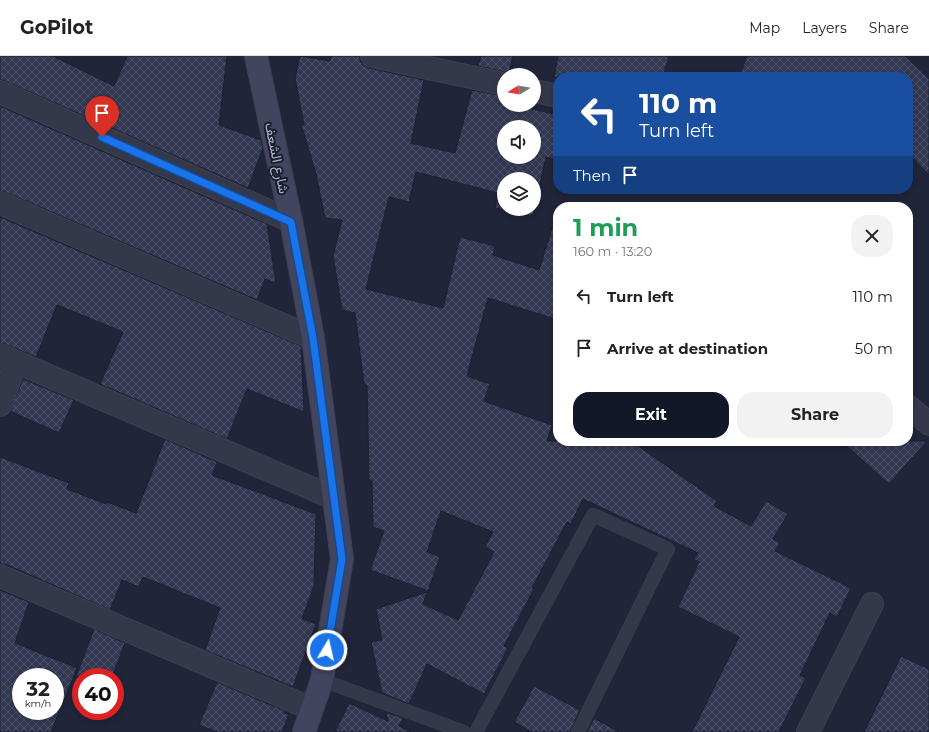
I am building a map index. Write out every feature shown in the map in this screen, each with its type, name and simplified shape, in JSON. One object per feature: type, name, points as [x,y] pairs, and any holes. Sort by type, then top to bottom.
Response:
[{"type":"street","name":"شارع الشعف","points":[[256,56],[291,222],[313,338],[342,559],[322,680],[304,732]]},
{"type":"street","points":[[372,56],[497,83]]},
{"type":"street","points":[[0,92],[291,222]]},
{"type":"street","points":[[541,92],[553,95]]},
{"type":"street","points":[[0,203],[313,338]]},
{"type":"street","points":[[0,405],[8,359],[334,498]]},
{"type":"street","points":[[913,410],[929,424]]},
{"type":"street","points":[[0,576],[312,709]]},
{"type":"street","points":[[808,732],[872,604]]},
{"type":"lane","points":[[476,732],[593,516],[668,548],[578,732]]},
{"type":"lane","points":[[322,680],[464,732]]},
{"type":"building","points":[[0,56],[53,56],[114,86],[127,56],[227,56],[219,125],[261,140],[263,148],[248,188],[0,80]]},
{"type":"building","points":[[300,56],[330,61],[331,56],[360,56],[360,60],[363,65],[369,68],[424,80],[411,143],[455,153],[472,90],[497,95],[497,112],[541,111],[553,114],[553,159],[546,157],[541,180],[541,172],[497,172],[497,193],[416,172],[409,202],[389,197],[366,289],[443,308],[460,237],[495,246],[493,255],[539,270],[553,225],[553,318],[488,298],[467,376],[490,384],[484,401],[552,425],[547,441],[553,441],[553,446],[638,446],[717,501],[714,506],[751,526],[766,501],[788,514],[773,539],[780,543],[775,551],[851,588],[837,617],[830,613],[800,675],[806,678],[779,732],[692,732],[739,637],[678,607],[699,562],[694,559],[698,553],[583,499],[571,524],[567,522],[532,588],[534,589],[504,646],[508,648],[484,694],[427,664],[409,704],[382,693],[371,642],[382,640],[376,609],[427,592],[423,604],[458,620],[494,552],[485,547],[493,532],[441,511],[427,552],[440,557],[428,591],[370,570],[384,531],[373,527],[372,481],[369,480],[367,385],[364,385],[355,313],[342,310],[333,256],[342,220],[325,218],[316,174],[301,124],[304,125],[295,78]]},
{"type":"building","points":[[481,56],[513,56],[510,68],[497,68],[497,70],[478,66]]},
{"type":"building","points":[[558,56],[669,56],[664,72],[555,72]]},
{"type":"building","points":[[747,56],[905,56],[929,79],[929,175],[913,158],[913,72],[741,72]]},
{"type":"building","points":[[0,106],[267,224],[276,283],[265,279],[257,300],[0,191]]},
{"type":"building","points":[[497,198],[497,208],[495,208]]},
{"type":"building","points":[[0,217],[301,346],[304,412],[247,389],[227,439],[100,384],[123,332],[57,305],[36,357],[0,343]]},
{"type":"building","points":[[23,379],[74,400],[59,433],[10,411]]},
{"type":"building","points":[[165,439],[217,462],[212,475],[316,514],[314,586],[302,619],[316,624],[293,687],[205,650],[220,608],[143,577],[139,587],[122,580],[110,610],[5,564],[0,564],[0,457],[69,483],[67,489],[106,504],[107,502],[136,513]]},
{"type":"building","points":[[913,441],[927,441],[889,484],[847,446],[913,446]]},
{"type":"building","points":[[0,590],[29,602],[15,643],[77,668],[72,668],[72,680],[64,700],[64,668],[12,668],[12,720],[56,720],[51,732],[0,732]]},
{"type":"building","points":[[94,629],[125,643],[115,668],[79,668]]},
{"type":"building","points":[[901,656],[929,669],[929,732],[864,732]]},
{"type":"building","points":[[217,682],[289,714],[282,732],[217,732],[199,725]]},
{"type":"building","points":[[534,686],[580,710],[570,732],[532,732],[514,722]]},
{"type":"building","points":[[349,703],[388,721],[386,712],[403,718],[399,726],[411,732],[335,732]]},
{"type":"building","points":[[594,718],[619,732],[587,732]]},
{"type":"route","points":[[102,137],[291,222],[313,338],[342,559],[327,650]]}]
